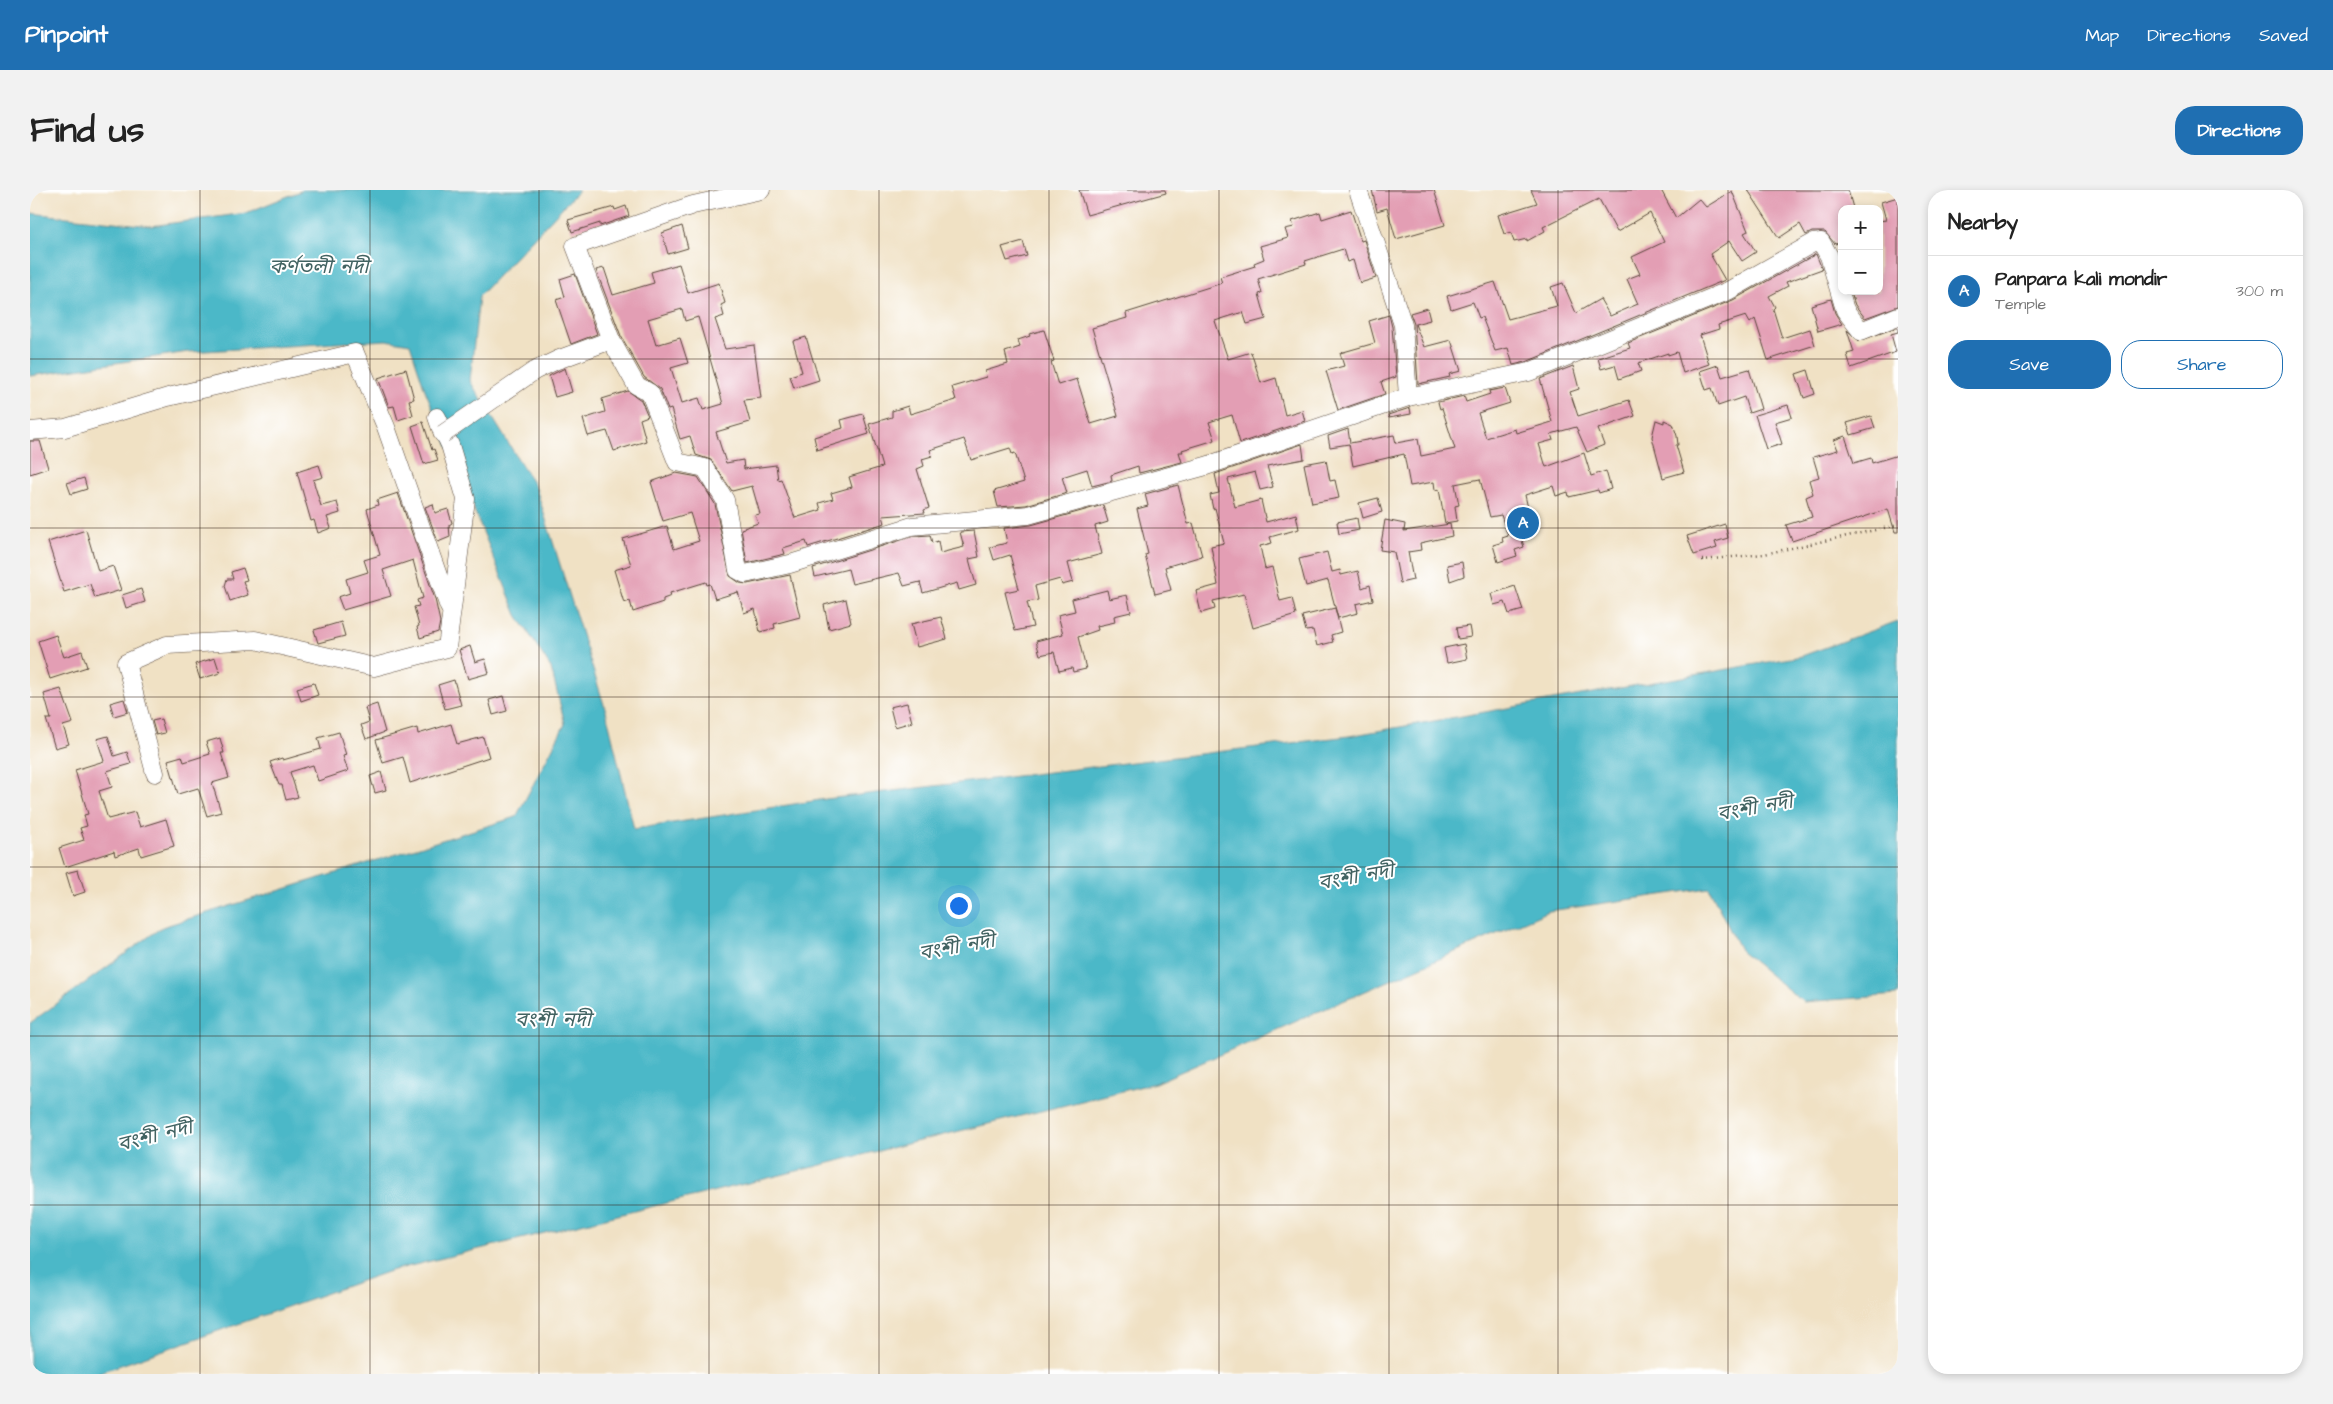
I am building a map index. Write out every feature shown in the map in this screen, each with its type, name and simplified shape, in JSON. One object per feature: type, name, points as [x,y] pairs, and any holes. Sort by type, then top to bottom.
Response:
[{"type":"street","points":[[761,190],[693,205],[575,246],[611,340],[636,385],[650,393],[677,462],[705,468],[725,500],[738,570],[745,574],[790,564],[912,526],[1028,515],[1206,466],[1408,397],[1529,372],[1728,291],[1813,243],[1821,242],[1829,256],[1845,310],[1861,331],[1898,316]]},
{"type":"street","points":[[1358,190],[1403,325],[1408,397]]},
{"type":"street","points":[[155,772],[126,662],[167,644],[255,640],[374,667],[447,648],[450,610],[466,499],[450,444],[437,417],[443,434],[534,371],[556,360],[611,340]]},
{"type":"street","points":[[30,431],[65,428],[168,397],[355,353],[386,427],[450,610]]},
{"type":"path","points":[[1702,560],[1764,554],[1898,525]]},
{"type":"water","name":"বংশী নদী","points":[[303,190],[579,190],[479,296],[470,381],[536,488],[606,711],[634,829],[826,799],[1349,736],[1802,656],[1898,621],[1898,995],[1803,1002],[1740,950],[1709,888],[1549,911],[1155,1083],[390,1271],[95,1374],[30,1374],[30,1023],[162,927],[516,817],[565,724],[551,668],[517,615],[425,390],[410,344],[386,340],[188,352],[30,376],[30,213],[151,226],[246,213]]},
{"type":"building","points":[[1079,190],[1165,190],[1166,193],[1087,215]]},
{"type":"building","points":[[1372,190],[1434,190],[1445,225],[1396,239],[1387,208],[1377,211]]},
{"type":"building","points":[[1531,190],[1661,190],[1676,218],[1699,199],[1706,207],[1732,191],[1748,231],[1744,233],[1756,252],[1742,261],[1729,241],[1710,254],[1725,280],[1526,362],[1513,365],[1508,348],[1495,351],[1482,317],[1479,318],[1473,302],[1451,309],[1447,296],[1495,282],[1508,319],[1557,306],[1551,287],[1563,283],[1576,313],[1600,299],[1610,316],[1638,304],[1627,279],[1640,274],[1632,257],[1664,242],[1650,213],[1617,232],[1599,199],[1543,227],[1545,231],[1527,241],[1527,239],[1514,242],[1511,232],[1504,234],[1498,215],[1537,203]]},
{"type":"building","points":[[1748,190],[1848,190],[1852,205],[1838,205],[1838,243],[1835,244],[1825,232],[1812,232],[1806,235],[1800,224],[1779,238]]},
{"type":"building","points":[[1898,197],[1898,306],[1865,318],[1855,305],[1852,295],[1883,295],[1883,220],[1886,220],[1881,202]]},
{"type":"building","points":[[626,206],[629,216],[600,226],[600,223],[572,232],[568,220],[614,207],[615,210]]},
{"type":"building","points":[[1351,210],[1361,241],[1364,240],[1376,278],[1360,283],[1353,260],[1347,262],[1343,249],[1305,261],[1306,264],[1258,279],[1262,293],[1259,294],[1266,319],[1247,324],[1243,312],[1215,321],[1228,359],[1251,352],[1261,383],[1276,378],[1285,415],[1302,410],[1305,421],[1240,443],[1232,415],[1209,422],[1215,440],[1179,452],[1182,462],[1139,473],[1138,466],[1111,475],[1112,481],[1092,486],[1087,469],[1062,477],[1067,493],[1026,505],[998,507],[994,491],[1024,482],[1015,453],[1012,454],[1010,448],[971,460],[964,439],[930,450],[932,456],[922,459],[924,466],[917,469],[929,508],[924,510],[925,513],[883,516],[885,523],[808,547],[806,541],[783,548],[785,554],[747,563],[741,529],[758,523],[755,515],[760,514],[752,486],[732,491],[711,460],[696,455],[690,436],[680,439],[671,409],[668,410],[660,389],[644,377],[621,336],[596,270],[604,268],[613,295],[654,283],[651,272],[679,264],[688,293],[719,283],[725,303],[721,305],[724,316],[715,319],[725,349],[754,345],[761,398],[744,400],[750,422],[716,432],[726,463],[743,460],[744,469],[776,465],[778,480],[781,479],[795,518],[821,510],[819,503],[833,499],[831,493],[852,487],[849,477],[882,467],[869,424],[892,417],[892,411],[908,406],[910,414],[956,400],[952,387],[986,377],[985,371],[1008,364],[1005,352],[1020,347],[1018,340],[1030,336],[1029,334],[1044,330],[1054,361],[1051,362],[1058,385],[1077,379],[1091,424],[1118,416],[1092,328],[1127,318],[1126,313],[1222,283],[1220,277],[1255,266],[1254,263],[1264,259],[1260,246],[1288,238],[1285,229],[1294,227],[1292,221],[1320,212],[1322,219]],"holes":[[[682,309],[685,321],[698,317],[723,404],[703,410],[699,398],[682,403],[671,368],[688,363],[680,338],[656,345],[648,319]]]},
{"type":"building","points":[[682,226],[688,248],[668,254],[662,233]]},
{"type":"building","points":[[1023,241],[1027,256],[1007,261],[1002,247]]},
{"type":"building","points":[[1816,254],[1822,269],[1786,282],[1788,286],[1769,296],[1775,307],[1773,309],[1782,338],[1810,329],[1815,345],[1768,360],[1755,319],[1750,323],[1746,316],[1718,325],[1719,329],[1700,335],[1709,364],[1683,373],[1677,352],[1638,363],[1641,371],[1619,379],[1615,365],[1601,369],[1598,358],[1630,348],[1628,343],[1733,300]]},
{"type":"building","points":[[575,274],[597,334],[571,344],[556,300],[565,297],[560,279]]},
{"type":"building","points":[[1831,299],[1835,313],[1842,324],[1818,331],[1811,305]]},
{"type":"building","points":[[1427,308],[1430,320],[1415,324],[1424,347],[1451,340],[1461,371],[1449,374],[1450,377],[1418,384],[1414,324],[1410,313]]},
{"type":"building","points":[[1389,315],[1392,327],[1396,377],[1381,382],[1385,394],[1338,410],[1326,371],[1344,366],[1340,353],[1375,343],[1369,321]]},
{"type":"building","points":[[1898,327],[1898,332],[1891,334],[1896,352],[1851,368],[1847,354],[1854,352],[1847,330],[1859,341]]},
{"type":"building","points":[[806,337],[819,380],[794,388],[790,376],[802,372],[793,341]]},
{"type":"building","points":[[1718,365],[1722,377],[1749,369],[1761,409],[1749,413],[1744,397],[1718,406],[1712,388],[1706,390],[1700,371]]},
{"type":"building","points":[[1573,366],[1579,389],[1570,392],[1578,416],[1629,400],[1635,416],[1598,429],[1604,445],[1587,452],[1576,427],[1551,434],[1553,440],[1539,444],[1546,467],[1584,453],[1591,476],[1606,471],[1611,489],[1599,493],[1598,490],[1569,497],[1568,492],[1556,496],[1553,486],[1525,495],[1531,522],[1518,528],[1524,547],[1515,550],[1517,556],[1498,562],[1493,545],[1503,542],[1502,538],[1508,536],[1501,515],[1490,517],[1480,479],[1455,484],[1459,505],[1455,506],[1457,521],[1445,523],[1439,489],[1435,490],[1434,482],[1410,486],[1404,454],[1353,466],[1349,444],[1330,447],[1328,436],[1348,429],[1350,443],[1394,435],[1396,443],[1418,439],[1421,456],[1455,449],[1442,408],[1440,409],[1438,402],[1464,396],[1466,402],[1490,394],[1489,391],[1505,388],[1510,403],[1478,413],[1486,438],[1515,429],[1516,433],[1552,422],[1540,379]]},
{"type":"building","points":[[565,368],[572,392],[555,397],[549,376]]},
{"type":"building","points":[[406,369],[414,399],[409,400],[413,415],[398,420],[394,406],[389,407],[378,378]]},
{"type":"building","points":[[1808,370],[1815,394],[1804,398],[1796,374]]},
{"type":"building","points":[[628,391],[641,400],[648,416],[640,419],[646,441],[614,451],[607,431],[588,436],[583,419],[605,412],[602,399]]},
{"type":"building","points":[[1788,405],[1792,417],[1775,422],[1782,444],[1766,449],[1755,415]]},
{"type":"building","points":[[1410,408],[1411,414],[1389,418],[1388,415]]},
{"type":"building","points":[[863,414],[869,434],[817,450],[814,437],[843,428],[841,420]]},
{"type":"building","points":[[1871,416],[1875,428],[1851,435],[1847,423]]},
{"type":"building","points":[[1656,420],[1664,423],[1664,420],[1673,424],[1677,436],[1678,445],[1676,445],[1684,472],[1663,478],[1652,437]]},
{"type":"building","points":[[423,422],[432,450],[434,449],[438,460],[424,464],[412,426]]},
{"type":"building","points":[[1845,436],[1854,463],[1871,458],[1872,463],[1898,455],[1898,532],[1895,532],[1888,509],[1792,541],[1786,525],[1812,517],[1806,497],[1813,494],[1809,480],[1819,477],[1813,457],[1838,450],[1834,440]]},
{"type":"building","points":[[30,441],[40,441],[48,468],[30,474]]},
{"type":"building","points":[[1302,444],[1304,459],[1267,466],[1273,487],[1260,490],[1255,472],[1228,479],[1235,507],[1261,500],[1266,522],[1296,514],[1299,529],[1270,537],[1272,543],[1260,546],[1265,569],[1272,567],[1280,601],[1292,598],[1296,615],[1253,628],[1244,594],[1213,601],[1215,609],[1201,613],[1196,591],[1218,585],[1211,546],[1224,543],[1210,495],[1219,493],[1215,474]]},
{"type":"building","points":[[1326,460],[1330,481],[1335,480],[1339,498],[1312,503],[1304,464]]},
{"type":"building","points":[[319,465],[323,477],[313,480],[321,506],[337,502],[340,513],[327,517],[331,528],[318,533],[314,520],[311,521],[297,472]]},
{"type":"building","points":[[676,473],[698,477],[715,504],[730,576],[740,583],[747,584],[790,575],[800,617],[774,624],[775,628],[760,632],[755,609],[744,613],[738,592],[715,599],[710,584],[707,585],[706,582],[670,593],[671,596],[663,599],[663,602],[633,612],[630,601],[624,603],[614,570],[631,565],[623,539],[667,526],[674,549],[699,541],[690,513],[663,521],[651,482]]},
{"type":"building","points":[[84,478],[87,489],[71,494],[67,483]]},
{"type":"building","points":[[1178,485],[1188,524],[1193,523],[1202,556],[1165,567],[1171,590],[1155,594],[1145,555],[1148,554],[1137,509],[1148,506],[1145,494]]},
{"type":"building","points":[[398,493],[435,599],[440,622],[438,632],[420,638],[414,607],[419,606],[417,600],[423,598],[413,560],[383,570],[391,596],[343,610],[338,597],[350,593],[346,579],[368,572],[364,560],[380,555],[367,509],[378,505],[377,500]]},
{"type":"building","points":[[1378,498],[1382,512],[1363,518],[1359,503]]},
{"type":"building","points":[[433,504],[435,513],[448,509],[452,523],[449,525],[450,537],[438,542],[425,507]]},
{"type":"building","points":[[1103,505],[1108,522],[1095,526],[1102,554],[1068,563],[1073,582],[1062,585],[1060,579],[1035,586],[1038,600],[1027,602],[1033,627],[1015,631],[1005,592],[1019,589],[1010,555],[994,560],[990,547],[1007,543],[1004,528],[1031,525]]},
{"type":"building","points":[[1357,518],[1359,530],[1339,534],[1337,522]]},
{"type":"building","points":[[1385,520],[1405,524],[1404,531],[1450,524],[1452,536],[1420,543],[1421,550],[1408,552],[1413,580],[1400,583],[1394,552],[1380,550]]},
{"type":"building","points":[[1725,524],[1728,538],[1715,542],[1717,548],[1694,555],[1687,536]]},
{"type":"building","points":[[86,530],[98,571],[113,566],[121,590],[95,598],[90,584],[64,592],[48,542]]},
{"type":"building","points":[[974,531],[979,557],[969,559],[976,585],[959,590],[957,583],[923,593],[920,582],[904,586],[899,573],[852,584],[848,569],[815,577],[813,568],[914,536],[930,535],[932,543],[938,541],[940,553],[964,547],[960,532]]},
{"type":"building","points":[[1327,552],[1332,572],[1340,570],[1341,575],[1358,571],[1362,588],[1370,585],[1373,600],[1356,604],[1358,613],[1338,618],[1328,580],[1306,586],[1299,559]]},
{"type":"building","points":[[1462,562],[1464,576],[1450,581],[1447,565]]},
{"type":"building","points":[[243,568],[247,580],[243,581],[248,595],[230,601],[225,586],[227,579],[233,579],[231,572]]},
{"type":"building","points":[[1515,586],[1523,610],[1509,614],[1505,602],[1494,605],[1491,594]]},
{"type":"building","points":[[141,589],[145,602],[126,608],[122,595]]},
{"type":"building","points":[[1107,590],[1109,599],[1127,595],[1131,612],[1114,616],[1115,622],[1097,626],[1098,630],[1078,637],[1086,669],[1073,672],[1072,668],[1059,671],[1054,652],[1040,655],[1036,641],[1063,634],[1058,615],[1075,611],[1072,599]]},
{"type":"building","points":[[846,599],[851,623],[829,629],[824,605]]},
{"type":"building","points":[[1335,608],[1341,632],[1331,635],[1333,642],[1317,646],[1313,630],[1306,631],[1302,616]]},
{"type":"building","points":[[941,617],[947,639],[917,647],[911,624]]},
{"type":"building","points":[[341,622],[345,636],[318,643],[314,630]]},
{"type":"building","points":[[1469,626],[1471,637],[1458,639],[1456,628]]},
{"type":"building","points":[[56,635],[64,657],[82,651],[87,667],[50,679],[38,641]]},
{"type":"building","points":[[1464,644],[1467,659],[1447,663],[1444,648]]},
{"type":"building","points":[[470,646],[475,662],[485,659],[489,673],[468,679],[459,650]]},
{"type":"building","points":[[215,658],[220,673],[200,679],[195,664]]},
{"type":"building","points":[[454,680],[461,705],[445,709],[438,685]]},
{"type":"building","points":[[314,683],[318,695],[301,701],[297,688]]},
{"type":"building","points":[[61,689],[73,723],[63,726],[69,744],[55,748],[46,719],[51,719],[44,694]]},
{"type":"building","points":[[503,696],[507,711],[493,715],[489,700]]},
{"type":"building","points":[[124,699],[128,712],[114,716],[110,703]]},
{"type":"building","points":[[907,703],[912,722],[895,727],[890,707]]},
{"type":"building","points":[[377,704],[385,732],[366,739],[361,725],[369,722],[365,708]]},
{"type":"building","points":[[161,719],[165,733],[156,735],[152,721]]},
{"type":"building","points":[[451,724],[457,744],[483,737],[489,757],[410,783],[403,757],[383,763],[376,740],[417,728],[418,734]]},
{"type":"building","points":[[339,732],[346,755],[343,756],[348,771],[318,781],[313,765],[290,772],[298,797],[286,800],[282,785],[279,785],[270,762],[321,749],[318,738]]},
{"type":"building","points":[[108,736],[114,756],[127,752],[131,764],[107,771],[112,787],[99,791],[108,819],[135,812],[140,827],[166,819],[174,846],[141,856],[139,848],[115,856],[114,851],[65,867],[59,848],[84,840],[80,828],[87,826],[84,815],[88,814],[75,770],[104,761],[97,739]]},
{"type":"building","points":[[220,738],[224,753],[221,753],[229,778],[212,783],[221,812],[207,816],[198,788],[178,794],[168,760],[182,756],[184,762],[210,754],[206,742]]},
{"type":"building","points":[[381,772],[386,790],[375,793],[370,776]]},
{"type":"building","points":[[78,870],[85,892],[73,896],[66,873]]},
{"type":"place","name":"Panpara kali mondir","points":[[1523,523]]},
{"type":"water label","name":"কর্ণতলী নদী","points":[[319,267]]}]
